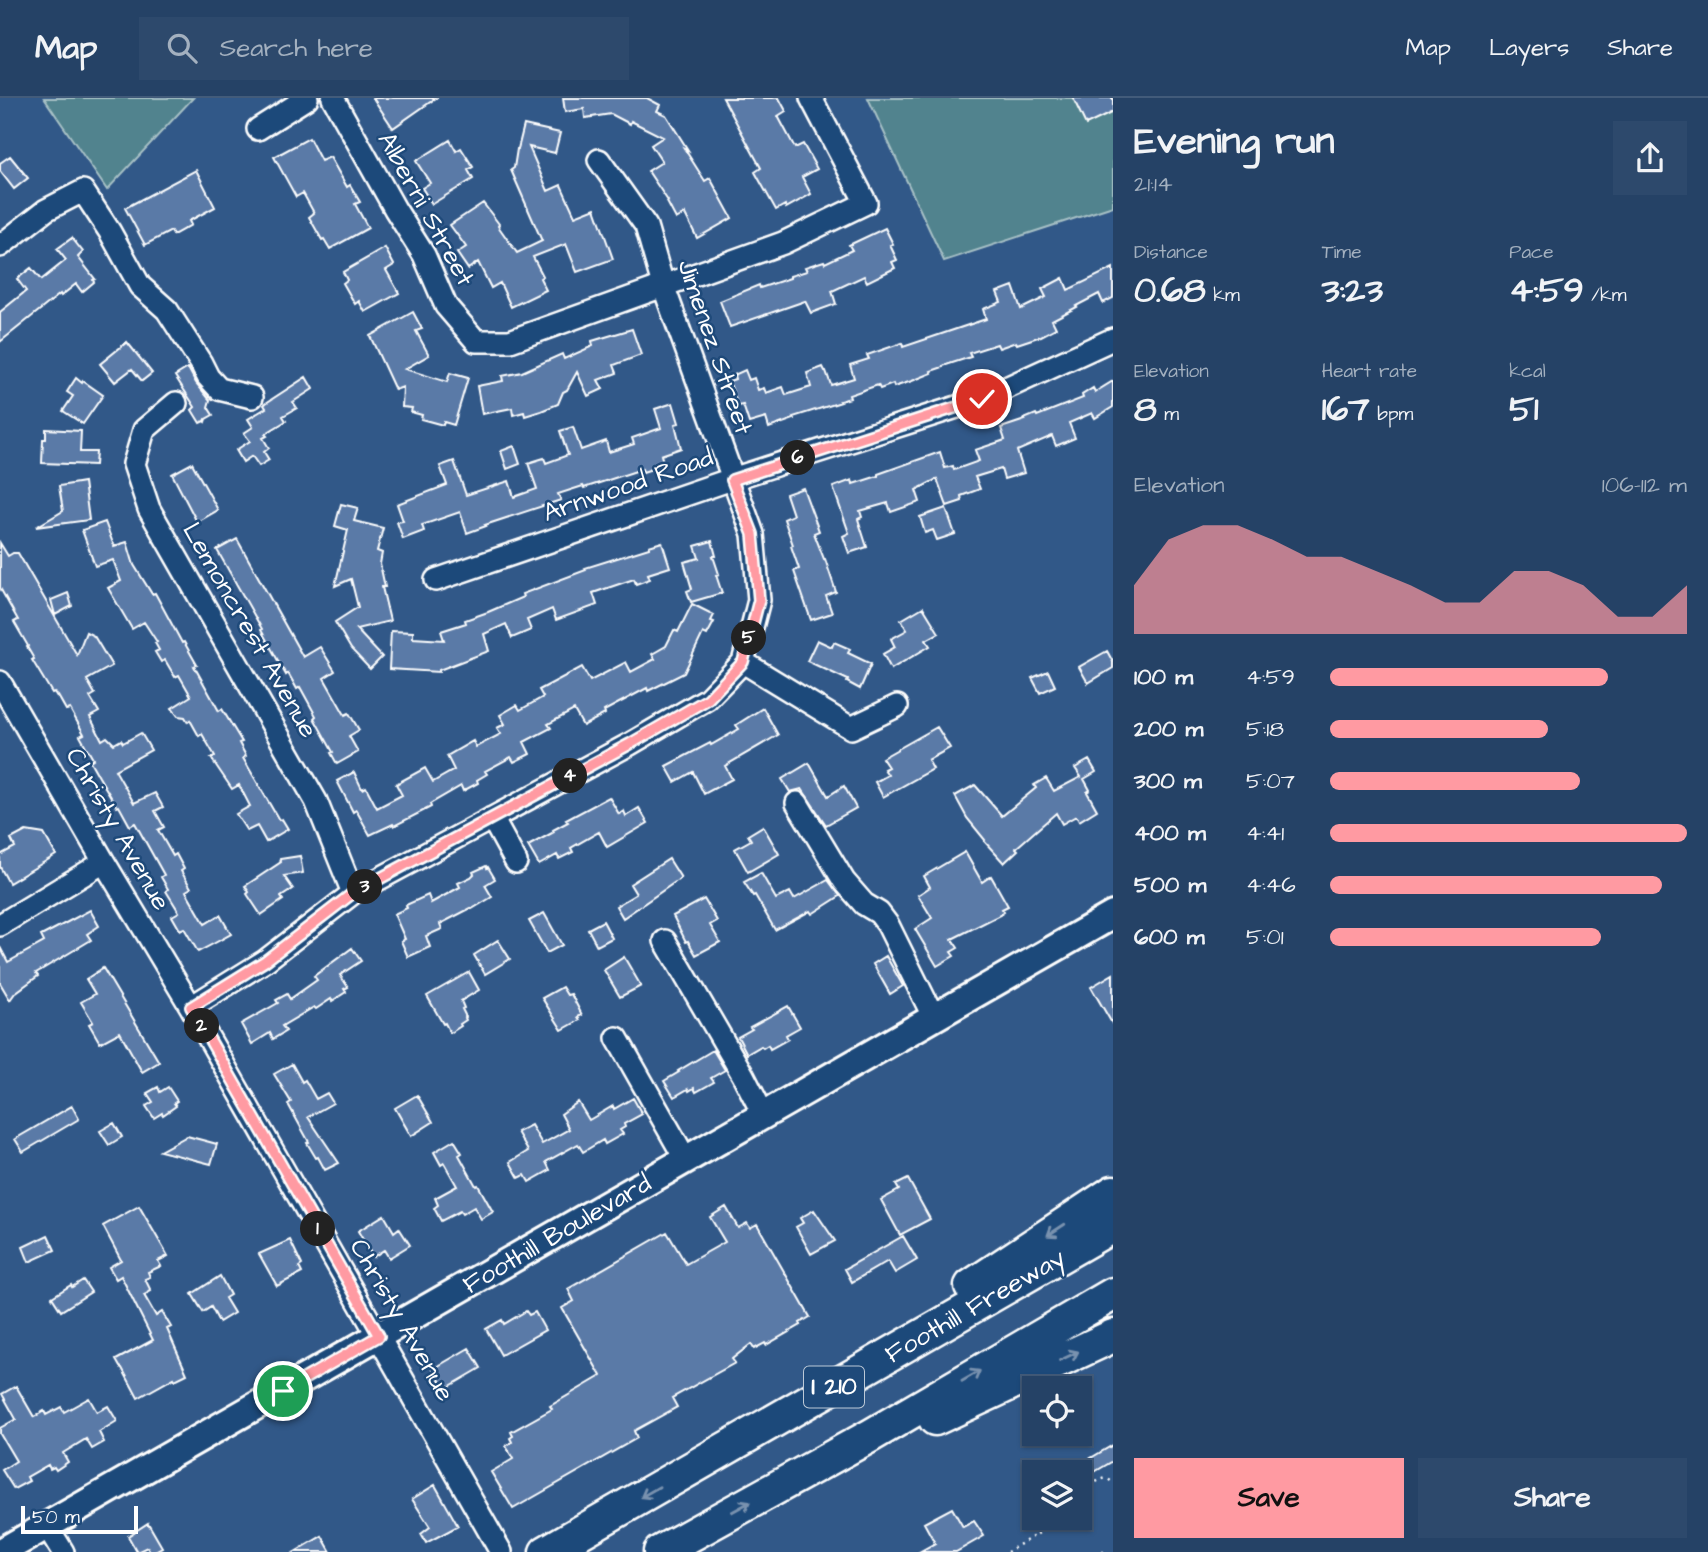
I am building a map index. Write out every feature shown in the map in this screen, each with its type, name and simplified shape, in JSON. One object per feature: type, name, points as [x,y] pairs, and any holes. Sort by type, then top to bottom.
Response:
[{"type":"highway","points":[[694,1467],[1113,1192]]},
{"type":"highway","name":"Foothill Freeway","points":[[551,1549],[1113,1226]]},
{"type":"highway","name":"I 210","points":[[660,1552],[870,1436],[1113,1294]]},
{"type":"highway","points":[[870,1436],[920,1426],[1113,1336]]},
{"type":"main road","name":"Foothill Boulevard","points":[[1,1552],[1113,915]]},
{"type":"street","points":[[258,129],[307,98]]},
{"type":"street","name":"Alberni Street","points":[[333,98],[395,209],[424,254],[446,306],[476,341],[510,341],[663,285]]},
{"type":"street","points":[[663,285],[783,243],[866,203],[811,98]]},
{"type":"street","name":"Jimenez Street","points":[[191,1007],[265,961],[353,893],[708,699],[743,662],[759,600],[753,534],[663,285],[646,226],[599,160]]},
{"type":"street","points":[[0,246],[46,210],[83,191],[140,286],[167,310],[208,377],[219,390],[252,397]]},
{"type":"street","name":"Arnwood Road","points":[[436,580],[982,399],[1113,339]]},
{"type":"street","name":"Lemoncrest Avenue","points":[[176,403],[144,430],[134,464],[149,509],[316,801],[353,893]]},
{"type":"street","points":[[743,662],[851,728],[897,706]]},
{"type":"street","name":"Christy Avenue","points":[[0,681],[7,709],[104,862],[191,1007],[501,1552]]},
{"type":"street","points":[[797,803],[844,881],[864,904],[879,913],[888,925],[934,1018]]},
{"type":"street","points":[[492,818],[516,862]]},
{"type":"street","points":[[0,925],[104,862]]},
{"type":"street","points":[[665,941],[764,1116]]},
{"type":"street","points":[[617,1038],[687,1160]]},
{"type":"street","points":[[47,1526],[64,1552]]},
{"type":"path","points":[[1092,1484],[1107,1478],[1113,1483]]},
{"type":"path","points":[[1007,1552],[1044,1530]]},
{"type":"green space","points":[[44,98],[193,98],[107,190]]},
{"type":"green space","points":[[868,98],[1113,98],[1113,206],[944,261]]},
{"type":"building","points":[[373,98],[436,98],[393,128]]},
{"type":"building","points":[[563,98],[647,98],[660,105],[657,111],[666,115],[705,181],[710,178],[732,218],[697,238],[685,214],[676,219],[668,201],[648,171],[662,162],[651,145],[663,137],[611,114],[585,118],[584,109],[565,112]]},
{"type":"building","points":[[723,98],[779,98],[786,111],[778,116],[795,148],[803,144],[817,169],[802,177],[811,194],[786,208],[785,205],[776,210],[755,172],[761,168]]},
{"type":"building","points":[[1073,98],[1113,98],[1113,112],[1086,125]]},
{"type":"building","points":[[524,125],[560,133],[555,153],[529,147],[548,191],[561,185],[575,216],[595,208],[613,259],[577,272],[566,244],[533,257],[543,276],[540,278],[546,290],[511,307],[500,283],[491,288],[478,262],[468,269],[457,253],[466,247],[450,225],[483,203],[517,253],[542,241],[511,170],[514,168]]},
{"type":"building","points":[[309,138],[321,161],[330,157],[347,187],[350,185],[360,202],[355,204],[368,228],[330,249],[309,217],[314,213],[303,193],[296,197],[274,157]]},
{"type":"building","points":[[450,140],[456,151],[461,148],[473,167],[468,170],[473,179],[432,204],[422,188],[430,183],[416,161]]},
{"type":"building","points":[[10,156],[28,178],[14,189],[0,171],[0,163]]},
{"type":"building","points":[[196,170],[215,207],[189,221],[191,225],[173,235],[171,231],[145,245],[125,208]]},
{"type":"building","points":[[885,228],[897,260],[892,262],[895,268],[867,282],[864,276],[832,291],[836,304],[811,313],[805,301],[730,327],[720,301],[759,285],[760,288],[807,271],[805,267],[824,261],[825,263],[852,250],[849,245]]},
{"type":"building","points":[[72,238],[83,252],[78,257],[95,279],[94,282],[82,292],[76,284],[61,296],[60,294],[0,342],[0,312],[26,291],[17,279],[31,268],[41,280],[66,260],[57,249]]},
{"type":"building","points":[[385,248],[394,265],[386,270],[399,293],[365,312],[359,301],[355,304],[343,283],[347,280],[343,272]]},
{"type":"building","points":[[1113,268],[1113,298],[1103,303],[1099,294],[1076,306],[1052,320],[1056,328],[1041,336],[999,348],[997,344],[969,353],[971,357],[943,366],[912,381],[880,389],[878,385],[849,395],[850,398],[841,402],[793,417],[794,419],[769,428],[766,418],[749,423],[743,405],[738,406],[729,381],[735,379],[734,375],[745,370],[749,380],[754,378],[758,390],[764,388],[766,393],[783,387],[786,395],[811,387],[807,373],[823,367],[831,385],[854,378],[850,365],[869,359],[867,355],[902,343],[903,347],[986,319],[983,309],[1001,302],[997,292],[1013,286],[1021,309],[1046,297],[1042,289],[1063,278],[1068,290]]},
{"type":"building","points":[[413,312],[422,329],[416,331],[429,355],[405,369],[447,382],[450,373],[468,378],[454,425],[421,419],[422,415],[411,412],[412,408],[402,407],[403,387],[395,390],[370,336]]},
{"type":"building","points":[[632,329],[641,355],[614,365],[617,373],[598,380],[603,389],[588,396],[577,372],[558,404],[525,416],[524,412],[513,415],[512,408],[482,414],[477,386],[503,381],[502,376],[522,372],[562,354],[564,359],[593,346],[592,341]]},
{"type":"building","points":[[127,342],[152,373],[142,381],[132,369],[115,382],[100,364]]},
{"type":"building","points":[[188,368],[210,400],[208,407],[213,415],[205,422],[200,423],[192,410],[195,407],[175,376]]},
{"type":"building","points":[[306,377],[313,389],[293,402],[297,408],[283,416],[286,421],[263,438],[269,448],[264,452],[269,460],[259,466],[252,456],[243,462],[236,450],[250,441],[244,433],[253,427],[248,419],[266,408],[266,403]]},
{"type":"building","points":[[76,378],[103,395],[83,424],[63,411],[73,396],[67,392]]},
{"type":"building","points":[[1113,381],[1113,407],[1095,418],[1092,413],[1069,423],[1075,438],[1056,446],[1052,436],[1017,451],[1024,473],[1004,479],[1001,469],[975,477],[980,489],[961,496],[962,501],[947,506],[937,479],[916,490],[920,502],[891,512],[888,503],[860,511],[862,517],[858,519],[867,547],[849,553],[843,536],[849,533],[833,487],[852,480],[853,484],[878,476],[940,452],[945,468],[953,466],[954,470],[979,461],[975,450],[1005,440],[1001,428],[1083,398],[1082,395],[1093,388],[1095,392]]},
{"type":"building","points":[[673,403],[679,423],[675,424],[681,448],[661,455],[664,465],[558,494],[561,500],[467,533],[460,512],[422,525],[424,531],[403,539],[397,522],[403,521],[397,504],[447,485],[440,466],[454,461],[466,495],[509,481],[514,497],[537,489],[528,463],[544,458],[546,463],[568,455],[560,431],[573,427],[581,450],[606,441],[609,452],[634,444],[632,438],[661,428],[655,409]]},
{"type":"building","points":[[46,429],[81,431],[80,452],[96,452],[95,465],[42,463]]},
{"type":"building","points":[[514,446],[520,464],[507,469],[501,451]]},
{"type":"building","points":[[192,463],[218,510],[197,522],[172,474]]},
{"type":"building","points":[[84,482],[89,520],[36,527],[63,511],[59,486]]},
{"type":"building","points":[[803,488],[819,531],[814,533],[836,592],[826,596],[832,613],[811,620],[794,571],[799,569],[784,519],[793,515],[786,494]]},
{"type":"building","points":[[341,504],[358,508],[354,521],[383,528],[377,551],[382,553],[380,564],[385,587],[382,587],[390,621],[356,629],[382,657],[370,669],[351,649],[335,622],[358,607],[351,579],[335,586],[348,530],[335,526]]},
{"type":"building","points":[[946,508],[955,534],[937,540],[933,530],[925,533],[920,517]]},
{"type":"building","points":[[105,522],[114,546],[127,542],[134,565],[152,594],[155,593],[182,643],[184,642],[219,711],[222,709],[242,742],[239,743],[246,756],[243,758],[279,820],[282,819],[288,829],[266,842],[257,826],[247,831],[236,814],[250,806],[239,785],[232,789],[211,758],[215,756],[202,734],[199,736],[190,720],[188,722],[185,717],[178,716],[172,708],[191,696],[179,675],[175,677],[165,660],[161,662],[155,652],[159,650],[155,643],[157,642],[144,622],[132,629],[108,588],[121,581],[113,560],[95,566],[82,530]]},
{"type":"building","points":[[237,539],[303,657],[320,647],[335,671],[324,678],[345,715],[349,713],[359,730],[349,736],[358,752],[337,764],[300,687],[297,689],[288,673],[286,675],[217,550]]},
{"type":"building","points":[[712,541],[716,556],[713,556],[719,574],[716,575],[722,593],[691,602],[687,591],[692,589],[684,562],[699,558],[695,546]]},
{"type":"building","points":[[662,542],[670,567],[648,574],[650,579],[636,584],[634,579],[593,593],[597,605],[556,620],[552,609],[527,620],[531,630],[512,638],[506,624],[484,634],[489,651],[439,672],[389,669],[391,631],[413,632],[413,638],[444,640],[441,631],[466,623],[465,620],[523,597],[522,594],[586,570],[585,568]]},
{"type":"building","points":[[0,543],[8,556],[18,553],[77,655],[86,632],[94,636],[112,666],[87,680],[95,694],[90,697],[99,712],[90,717],[102,740],[107,737],[114,744],[121,740],[123,743],[141,733],[151,750],[115,770],[134,803],[155,793],[163,807],[155,811],[164,827],[158,830],[184,869],[181,871],[191,888],[186,891],[205,924],[220,915],[231,934],[198,952],[184,928],[180,930],[172,916],[179,912],[166,891],[168,889],[161,877],[164,875],[135,823],[130,826],[119,806],[117,807],[90,761],[93,759],[80,736],[84,734],[70,709],[66,710],[58,696],[52,693],[32,660],[34,659],[28,646],[14,622],[18,620],[0,588]]},
{"type":"building","points":[[68,593],[72,606],[55,615],[51,600]]},
{"type":"building","points":[[692,604],[714,615],[711,621],[714,622],[707,635],[703,633],[684,673],[648,691],[647,688],[604,711],[605,714],[583,726],[574,710],[548,724],[551,728],[524,742],[530,754],[514,762],[511,757],[485,771],[487,774],[477,780],[478,783],[463,791],[461,786],[430,804],[431,807],[394,826],[393,824],[370,835],[356,810],[353,812],[337,781],[354,772],[362,789],[366,787],[377,808],[402,795],[396,784],[425,768],[433,782],[454,770],[447,756],[473,741],[476,747],[501,734],[497,728],[505,724],[500,715],[517,705],[520,710],[543,697],[539,690],[582,667],[590,681],[626,662],[631,672],[655,659],[652,654],[666,646],[674,630],[678,632]]},
{"type":"building","points":[[923,607],[939,633],[926,640],[930,646],[891,669],[883,654],[895,647],[891,639],[907,630],[901,620]]},
{"type":"building","points":[[817,640],[832,647],[834,642],[850,649],[848,653],[871,664],[860,689],[847,682],[848,680],[807,661]]},
{"type":"building","points":[[1107,651],[1113,668],[1088,683],[1079,667]]},
{"type":"building","points":[[1048,671],[1055,686],[1040,693],[1032,678]]},
{"type":"building","points":[[763,708],[778,735],[725,766],[732,779],[704,794],[693,772],[675,782],[666,766],[739,729],[736,725]]},
{"type":"building","points":[[937,727],[950,748],[928,760],[933,769],[883,797],[875,782],[888,775],[884,769],[888,767],[882,758]]},
{"type":"building","points":[[1089,760],[1096,772],[1084,779],[1090,790],[1087,792],[1097,810],[1079,821],[1076,816],[1062,824],[1056,813],[1016,848],[1018,850],[1004,863],[967,818],[955,796],[975,785],[1002,816],[1036,788],[1034,785],[1046,778],[1054,791],[1081,777],[1075,768]]},
{"type":"building","points":[[809,763],[828,796],[844,786],[856,808],[826,825],[802,789],[790,792],[782,779]]},
{"type":"building","points":[[609,797],[619,814],[624,811],[626,816],[639,808],[648,823],[607,847],[599,832],[571,848],[573,852],[559,859],[557,855],[539,865],[528,846],[554,832],[553,830],[568,822],[566,820]]},
{"type":"building","points":[[763,826],[779,854],[748,872],[735,849],[751,840],[748,835]]},
{"type":"building","points":[[26,831],[44,834],[56,855],[9,883],[0,867],[0,855],[15,847],[11,839]]},
{"type":"building","points":[[965,852],[982,882],[991,876],[1008,906],[1002,909],[1004,912],[1000,915],[952,939],[958,948],[951,952],[954,956],[937,966],[915,929],[932,918],[918,895],[930,887],[924,876]]},
{"type":"building","points":[[300,856],[303,873],[284,876],[293,889],[281,897],[283,900],[261,915],[247,894],[249,892],[245,886],[281,862],[280,859]]},
{"type":"building","points":[[669,859],[681,878],[623,918],[616,906],[636,894],[630,884]]},
{"type":"building","points":[[486,866],[495,879],[485,885],[492,897],[440,924],[442,929],[426,936],[430,947],[408,957],[401,941],[405,939],[394,914],[428,895],[431,903],[460,887],[458,883]]},
{"type":"building","points":[[761,873],[776,899],[790,892],[794,899],[828,880],[840,896],[812,914],[810,911],[775,930],[755,895],[753,896],[744,882]]},
{"type":"building","points":[[704,899],[717,921],[710,925],[720,942],[696,955],[673,916]]},
{"type":"building","points":[[90,910],[99,926],[87,934],[91,940],[36,973],[38,976],[10,1000],[0,983],[0,947],[8,962],[44,942],[41,936]]},
{"type":"building","points":[[544,913],[562,945],[547,953],[529,921]]},
{"type":"building","points":[[603,921],[612,938],[597,946],[588,929]]},
{"type":"building","points":[[498,940],[510,959],[485,974],[474,955]]},
{"type":"building","points":[[352,948],[361,961],[340,975],[348,987],[344,989],[346,992],[282,1026],[286,1031],[273,1039],[270,1033],[252,1044],[241,1024],[278,1003],[276,1000],[287,994],[290,999],[317,980],[314,976]]},
{"type":"building","points":[[886,956],[903,986],[890,994],[873,964]]},
{"type":"building","points":[[624,957],[641,986],[620,997],[604,970]]},
{"type":"building","points":[[103,968],[159,1062],[142,1072],[120,1032],[100,1043],[89,1024],[93,1022],[81,1002],[95,994],[86,979]]},
{"type":"building","points":[[469,972],[479,990],[461,1001],[466,1020],[450,1033],[427,996]]},
{"type":"building","points":[[1113,974],[1113,1025],[1091,987]]},
{"type":"building","points":[[562,987],[567,995],[571,994],[582,1015],[578,1017],[580,1020],[562,1030],[542,998]]},
{"type":"building","points":[[788,1006],[800,1027],[786,1035],[788,1039],[770,1049],[768,1045],[763,1048],[761,1046],[747,1054],[738,1037],[752,1029],[750,1027]]},
{"type":"building","points":[[713,1050],[725,1070],[711,1078],[714,1082],[696,1092],[694,1088],[689,1091],[688,1089],[674,1097],[664,1081]]},
{"type":"building","points":[[292,1064],[316,1099],[327,1093],[333,1103],[308,1117],[339,1163],[325,1170],[307,1143],[309,1142],[288,1104],[291,1102],[274,1074]]},
{"type":"building","points":[[158,1087],[160,1092],[168,1087],[177,1101],[174,1103],[176,1106],[154,1118],[146,1106],[153,1102],[147,1093]]},
{"type":"building","points":[[417,1095],[433,1122],[411,1136],[395,1108]]},
{"type":"building","points":[[633,1098],[642,1114],[624,1124],[625,1127],[620,1130],[623,1134],[605,1144],[603,1140],[583,1152],[578,1144],[546,1162],[550,1170],[529,1182],[525,1175],[519,1178],[510,1162],[528,1151],[517,1132],[531,1125],[542,1144],[569,1129],[561,1114],[578,1102],[589,1120]]},
{"type":"building","points":[[72,1106],[79,1119],[23,1152],[15,1139]]},
{"type":"building","points":[[114,1123],[122,1137],[109,1145],[100,1131]]},
{"type":"building","points":[[187,1136],[217,1144],[211,1164],[160,1151]]},
{"type":"building","points":[[454,1140],[462,1153],[459,1155],[493,1212],[481,1219],[474,1207],[441,1221],[434,1208],[438,1205],[435,1198],[457,1186],[444,1163],[441,1165],[434,1152]]},
{"type":"building","points":[[908,1179],[930,1219],[900,1235],[881,1200],[899,1190],[896,1185]]},
{"type":"building","points":[[139,1206],[168,1256],[158,1261],[161,1266],[148,1272],[150,1277],[145,1279],[151,1291],[144,1295],[156,1316],[162,1312],[171,1327],[167,1329],[187,1374],[175,1380],[174,1378],[138,1398],[116,1360],[153,1340],[121,1276],[116,1279],[109,1267],[121,1260],[103,1226]]},
{"type":"building","points":[[726,1207],[738,1228],[747,1223],[750,1228],[757,1224],[810,1317],[766,1345],[765,1343],[754,1349],[751,1344],[732,1359],[735,1363],[672,1398],[677,1407],[634,1431],[637,1438],[513,1509],[491,1472],[513,1459],[506,1446],[512,1442],[511,1432],[552,1409],[550,1406],[601,1376],[562,1308],[574,1301],[568,1289],[667,1232],[686,1264],[725,1242],[710,1217]]},
{"type":"building","points":[[814,1210],[835,1241],[811,1254],[796,1227],[803,1223],[800,1218]]},
{"type":"building","points":[[384,1215],[394,1232],[399,1228],[410,1245],[389,1258],[384,1250],[373,1257],[358,1231]]},
{"type":"building","points":[[48,1235],[55,1250],[29,1262],[23,1247]]},
{"type":"building","points":[[903,1236],[917,1260],[895,1273],[888,1261],[852,1282],[845,1269]]},
{"type":"building","points":[[290,1240],[302,1265],[299,1267],[302,1273],[277,1286],[259,1254]]},
{"type":"building","points":[[220,1276],[230,1295],[225,1298],[234,1313],[219,1322],[211,1307],[203,1312],[192,1294]]},
{"type":"building","points":[[83,1280],[91,1292],[61,1311],[52,1297]]},
{"type":"building","points":[[526,1311],[529,1315],[535,1312],[545,1330],[501,1355],[486,1329],[502,1320],[504,1324]]},
{"type":"building","points":[[469,1348],[481,1368],[445,1389],[433,1369]]},
{"type":"building","points":[[16,1386],[34,1417],[44,1411],[46,1415],[61,1407],[64,1412],[89,1398],[97,1412],[108,1406],[117,1421],[99,1432],[104,1442],[92,1449],[86,1439],[63,1453],[68,1462],[56,1470],[54,1467],[50,1469],[48,1465],[27,1477],[29,1481],[14,1489],[2,1470],[16,1461],[0,1434],[0,1428],[16,1419],[2,1394]]},
{"type":"building","points":[[1113,1445],[1113,1461],[1092,1473],[1092,1460],[1087,1460]]},
{"type":"building","points":[[435,1485],[458,1526],[426,1543],[421,1534],[430,1527],[412,1499]]},
{"type":"building","points":[[952,1508],[963,1527],[974,1521],[984,1536],[956,1552],[919,1552],[935,1543],[924,1523]]},
{"type":"building","points":[[148,1523],[162,1547],[153,1552],[147,1547],[137,1552],[128,1536]]},
{"type":"building","points":[[322,1536],[331,1552],[295,1552]]},
{"type":"route","points":[[283,1391],[379,1336],[191,1007],[265,961],[353,893],[708,699],[743,662],[759,600],[753,534],[732,480],[982,399]]}]
